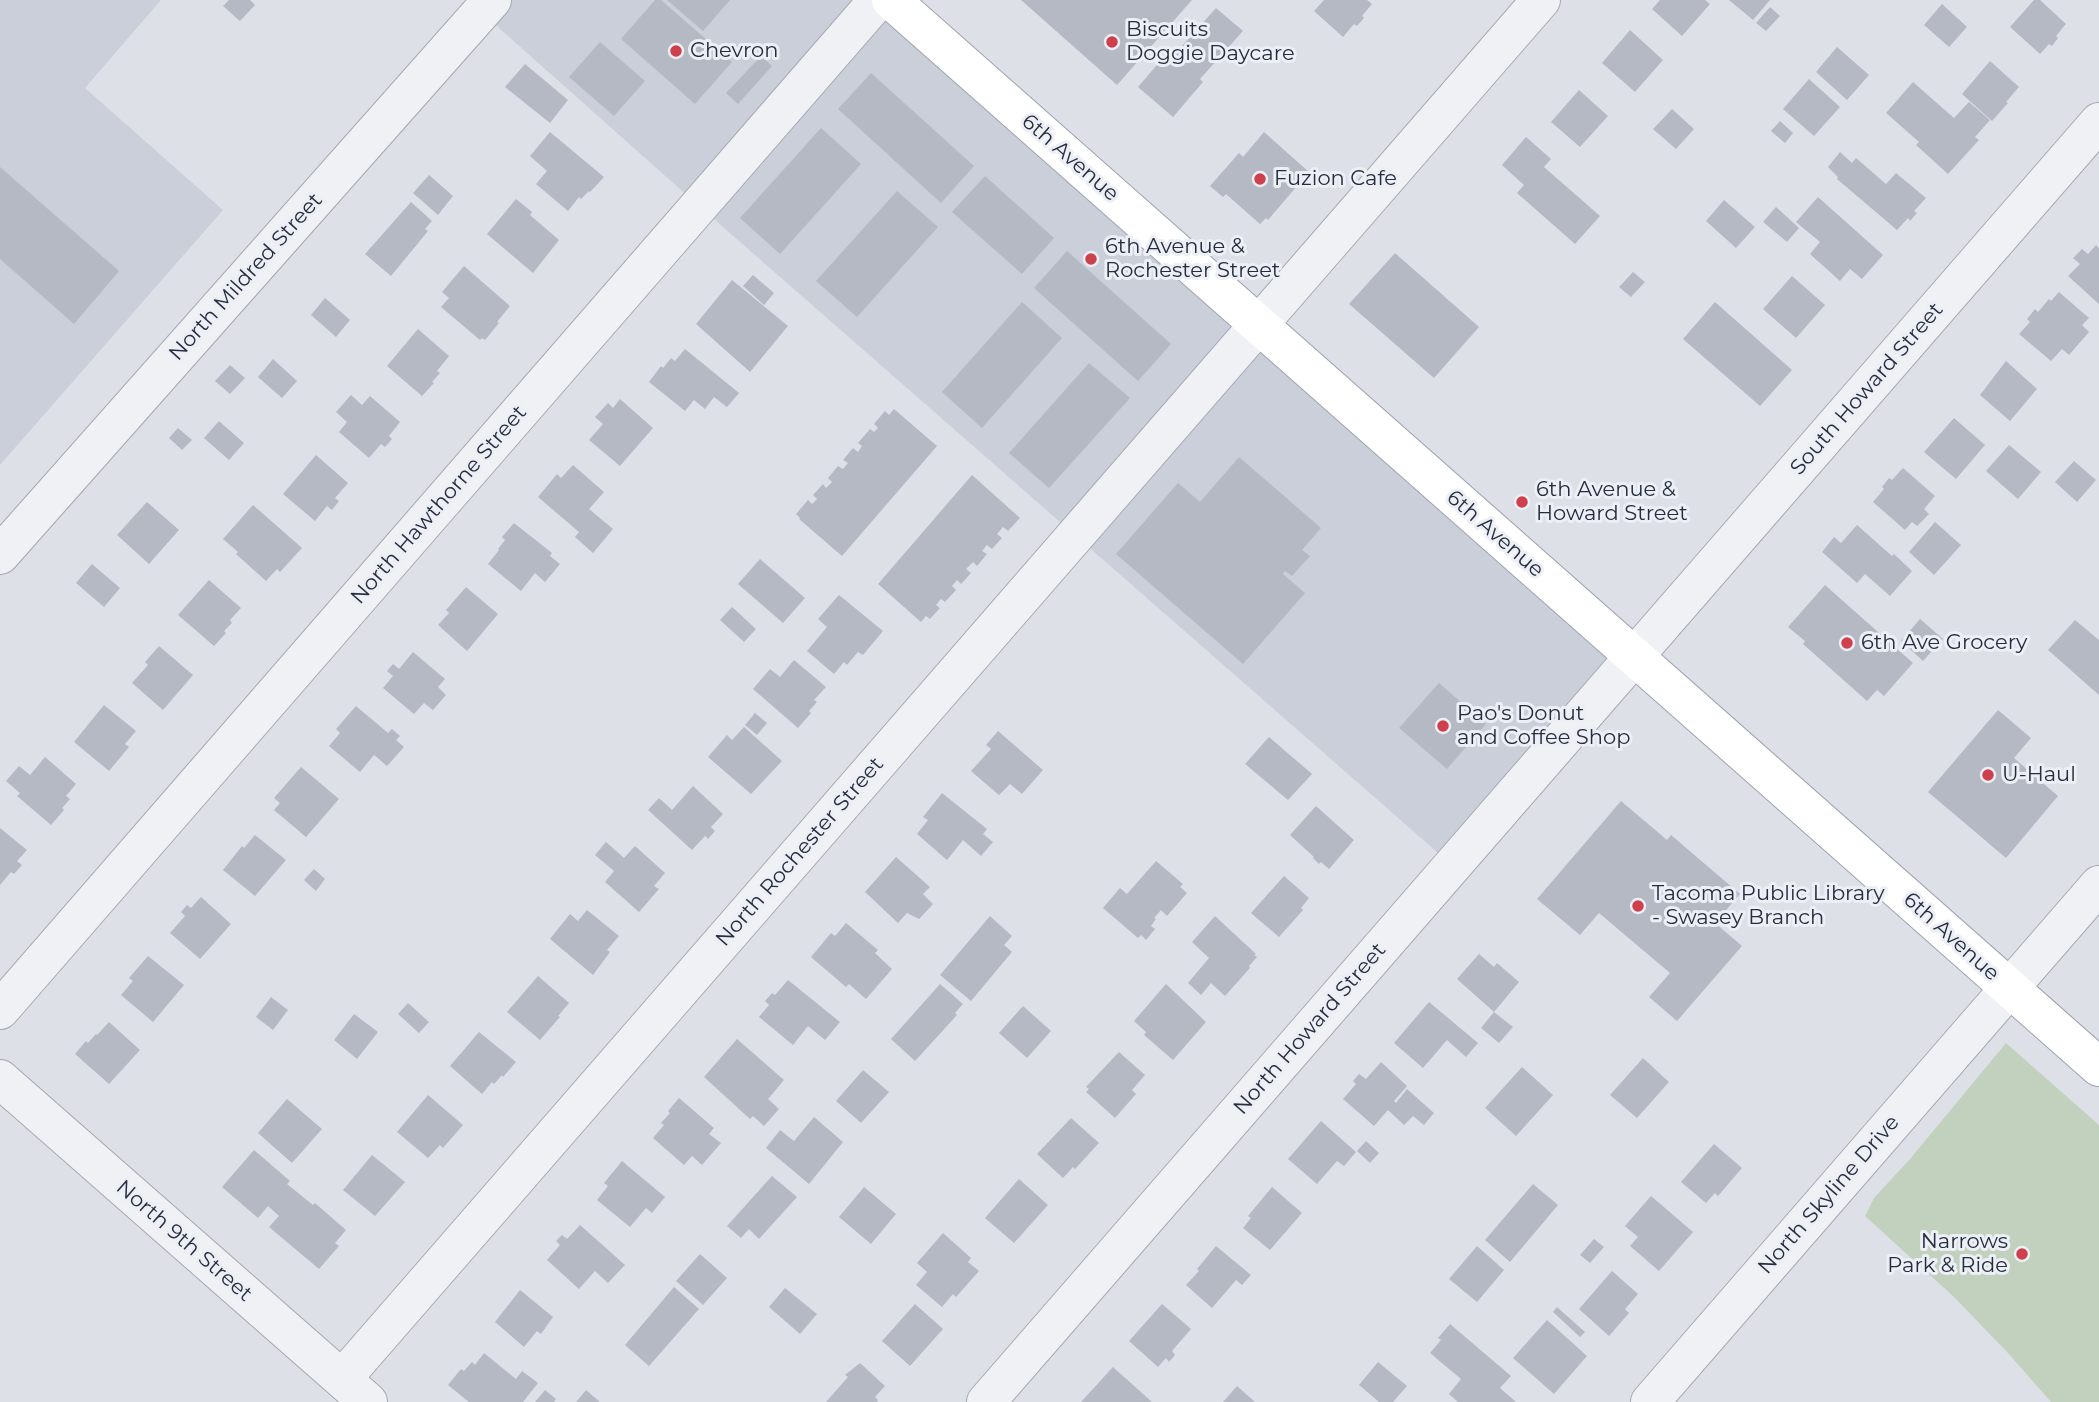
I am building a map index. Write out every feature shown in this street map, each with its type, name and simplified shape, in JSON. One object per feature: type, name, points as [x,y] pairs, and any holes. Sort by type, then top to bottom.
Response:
[{"type":"main road","name":"6th Avenue","points":[[891,0],[2099,1067]]},
{"type":"street","name":"North Mildred Street","points":[[0,555],[492,0]]},
{"type":"street","name":"North Hawthorne Street","points":[[0,1010],[878,0]]},
{"type":"street","name":"North Rochester Street","points":[[355,1391],[1259,326],[1541,0]]},
{"type":"street","name":"South Howard Street","points":[[1634,657],[2099,122]]},
{"type":"street","name":"North Howard Street","points":[[986,1402],[1634,657]]},
{"type":"street","name":"North Skyline Drive","points":[[1650,1402],[2099,885]]},
{"type":"street","name":"North 9th Street","points":[[0,1079],[355,1391]]},
{"type":"shaded area","points":[[0,0],[161,0],[85,88],[223,210],[0,465]]},
{"type":"shaded area","points":[[492,0],[891,0],[1634,657],[1453,866],[481,12]]},
{"type":"green space","name":"Narrows Park & Ride","points":[[2006,1043],[2099,1125],[2099,1402],[2051,1402],[1954,1297],[1865,1216],[1874,1198],[1910,1159]]},
{"type":"building","points":[[229,0],[250,0],[255,5],[240,21],[223,6]]},
{"type":"building","name":"Chevron","points":[[655,0],[661,0],[732,62],[695,104],[621,39]]},
{"type":"building","name":"Chevron","points":[[667,0],[730,0],[703,31]]},
{"type":"building","name":"Biscuits Doggie Daycare","points":[[1021,0],[1192,0],[1117,85]]},
{"type":"building","points":[[1324,0],[1367,0],[1372,4],[1357,26],[1354,24],[1343,37],[1314,11]]},
{"type":"building","points":[[1660,0],[1705,0],[1710,4],[1682,36],[1652,9]]},
{"type":"building","points":[[1729,0],[1770,0],[1753,20]]},
{"type":"building","points":[[2034,0],[2040,0],[2066,24],[2052,46],[2049,44],[2040,54],[2010,27]]},
{"type":"building","points":[[1942,4],[1967,27],[1949,47],[1924,25]]},
{"type":"building","points":[[1770,7],[1780,16],[1766,31],[1756,23]]},
{"type":"building","name":"Biscuits Doggie Daycare","points":[[1216,8],[1243,31],[1200,79],[1203,82],[1173,117],[1138,87],[1168,52],[1173,56]]},
{"type":"building","points":[[1630,30],[1663,60],[1635,92],[1602,63]]},
{"type":"building","points":[[600,42],[645,81],[614,116],[569,77]]},
{"type":"building","points":[[1837,47],[1869,75],[1847,100],[1816,72]]},
{"type":"building","points":[[761,56],[772,66],[738,104],[726,93]]},
{"type":"building","points":[[1990,61],[2019,87],[1992,121],[1962,94]]},
{"type":"building","points":[[525,64],[568,100],[550,123],[505,87]]},
{"type":"building","points":[[871,73],[974,166],[941,203],[838,109]]},
{"type":"building","points":[[1809,79],[1840,107],[1814,136],[1783,109]]},
{"type":"building","points":[[1913,82],[1954,118],[1969,102],[1990,120],[1975,137],[1979,140],[1948,174],[1916,145],[1919,142],[1886,113]]},
{"type":"building","points":[[1579,90],[1608,116],[1580,147],[1551,122]]},
{"type":"building","points":[[1672,109],[1694,129],[1676,149],[1653,129]]},
{"type":"building","points":[[1780,121],[1793,133],[1785,143],[1771,131]]},
{"type":"building","points":[[821,128],[861,164],[780,254],[740,218]]},
{"type":"building","points":[[550,132],[604,177],[590,192],[581,199],[579,197],[568,211],[536,184],[547,171],[530,156]]},
{"type":"building","name":"Fuzion Cafe","points":[[1264,132],[1309,172],[1268,220],[1266,218],[1260,224],[1226,194],[1223,197],[1210,186],[1239,153],[1243,157]]},
{"type":"building","points":[[1526,137],[1551,159],[1544,167],[1600,216],[1575,244],[1517,193],[1524,185],[1502,165]]},
{"type":"building","points":[[1840,152],[1852,163],[1856,158],[1886,184],[1896,173],[1926,198],[1914,211],[1917,213],[1910,221],[1908,218],[1897,230],[1837,179],[1828,167]]},
{"type":"building","points":[[0,167],[119,271],[74,324],[0,259]]},
{"type":"building","points":[[429,175],[453,196],[438,215],[413,193]]},
{"type":"building","points":[[985,176],[1054,238],[1022,274],[952,212]]},
{"type":"building","points":[[897,191],[938,227],[857,317],[816,281]]},
{"type":"building","points":[[1818,197],[1883,255],[1862,279],[1850,269],[1840,281],[1810,254],[1820,242],[1796,222]]},
{"type":"building","points":[[516,199],[559,240],[533,273],[487,234]]},
{"type":"building","points":[[1724,200],[1755,227],[1736,248],[1706,221]]},
{"type":"building","points":[[411,202],[432,221],[425,229],[428,231],[391,276],[365,254]]},
{"type":"building","points":[[1776,207],[1799,228],[1787,242],[1763,222]]},
{"type":"building","points":[[2096,245],[2099,248],[2099,304],[2068,276],[2080,264],[2073,258],[2082,249],[2088,254]]},
{"type":"building","points":[[1067,251],[1171,344],[1138,381],[1034,288]]},
{"type":"building","points":[[1395,253],[1479,327],[1434,378],[1349,304]]},
{"type":"building","points":[[464,266],[510,306],[485,340],[480,340],[441,307],[449,298],[442,292]]},
{"type":"building","points":[[1633,272],[1645,282],[1631,297],[1619,287]]},
{"type":"building","points":[[753,275],[774,293],[764,305],[743,286]]},
{"type":"building","points":[[1792,276],[1825,305],[1796,338],[1763,309]]},
{"type":"building","points":[[732,280],[788,326],[750,372],[696,324]]},
{"type":"building","points":[[2059,292],[2089,318],[2082,325],[2089,332],[2069,355],[2062,349],[2051,361],[2019,334],[2030,322],[2027,319],[2035,309],[2038,312]]},
{"type":"building","points":[[325,298],[350,320],[336,337],[311,315]]},
{"type":"building","points":[[1022,302],[1062,338],[982,428],[942,392]]},
{"type":"building","points":[[1715,302],[1792,370],[1760,406],[1683,339]]},
{"type":"building","points":[[418,329],[449,356],[437,371],[440,373],[432,382],[434,383],[422,396],[387,366]]},
{"type":"building","points":[[685,349],[739,393],[727,407],[714,397],[705,409],[694,400],[685,411],[649,382],[661,366],[663,368],[671,358],[675,361]]},
{"type":"building","points":[[273,359],[297,381],[282,398],[258,377]]},
{"type":"building","points":[[2006,361],[2037,389],[2010,421],[1980,395]]},
{"type":"building","points":[[1089,363],[1130,398],[1049,488],[1009,453]]},
{"type":"building","points":[[230,365],[245,378],[230,394],[215,381]]},
{"type":"building","points":[[351,395],[362,405],[370,396],[400,422],[389,436],[392,439],[385,447],[381,444],[369,458],[339,432],[347,422],[336,412]]},
{"type":"building","points":[[620,399],[653,428],[620,466],[589,440],[603,424],[595,417],[608,403],[613,408]]},
{"type":"building","points":[[894,409],[937,446],[842,556],[796,514],[808,500],[812,504],[817,499],[813,495],[823,484],[826,488],[832,482],[828,478],[838,466],[843,469],[848,463],[843,460],[853,448],[858,452],[862,446],[858,443],[870,429],[874,432],[878,428],[874,424],[885,411],[889,415]]},
{"type":"building","points":[[1954,418],[1985,445],[1956,479],[1924,452]]},
{"type":"building","points":[[219,421],[244,443],[229,460],[204,438]]},
{"type":"building","points":[[178,428],[192,440],[182,450],[169,438]]},
{"type":"building","points":[[2009,445],[2041,472],[2018,499],[1986,471]]},
{"type":"building","points":[[316,455],[348,483],[335,498],[339,501],[332,510],[327,506],[315,521],[283,494]]},
{"type":"building","points":[[1239,457],[1321,528],[1302,550],[1310,556],[1292,576],[1285,571],[1283,574],[1305,593],[1243,664],[1116,554],[1178,483],[1200,502]]},
{"type":"building","points":[[2074,461],[2096,480],[2077,502],[2055,482]]},
{"type":"building","points":[[573,465],[604,492],[589,509],[613,529],[593,553],[575,537],[579,532],[538,497],[557,474],[561,478]]},
{"type":"building","points":[[1903,468],[1935,496],[1924,509],[1929,514],[1917,526],[1912,522],[1905,530],[1873,502],[1889,478],[1892,480]]},
{"type":"building","points":[[972,475],[1020,518],[1008,531],[1003,527],[997,534],[1002,538],[992,549],[987,545],[982,551],[987,554],[977,566],[973,562],[966,569],[971,573],[961,584],[957,580],[952,586],[956,590],[945,602],[941,599],[936,605],[940,608],[930,619],[926,616],[921,622],[878,584]]},
{"type":"building","points":[[147,502],[179,530],[149,564],[117,535]]},
{"type":"building","points":[[253,505],[302,548],[280,572],[277,569],[266,581],[223,539]]},
{"type":"building","points":[[1935,522],[1961,545],[1934,575],[1909,552]]},
{"type":"building","points":[[514,523],[552,553],[550,556],[560,564],[545,582],[535,573],[521,591],[488,564],[505,540],[502,537]]},
{"type":"building","points":[[1857,525],[1912,571],[1890,596],[1865,574],[1857,583],[1822,552],[1834,537],[1841,543]]},
{"type":"building","points":[[760,559],[805,598],[783,623],[738,584]]},
{"type":"building","points":[[92,564],[120,588],[104,607],[76,583]]},
{"type":"building","points":[[209,580],[241,608],[230,620],[232,623],[224,631],[226,633],[214,646],[178,615]]},
{"type":"building","name":"6th Ave Grocery","points":[[1825,585],[1913,663],[1884,696],[1877,690],[1867,701],[1803,644],[1805,641],[1788,627]]},
{"type":"building","points":[[466,587],[498,614],[467,651],[438,625],[449,613],[446,610]]},
{"type":"building","points":[[839,595],[883,631],[863,655],[858,652],[847,665],[844,662],[834,674],[807,651],[827,627],[818,619]]},
{"type":"building","points":[[732,607],[756,629],[744,642],[720,620]]},
{"type":"building","points":[[1920,619],[1943,639],[1923,661],[1901,641]]},
{"type":"building","points":[[2075,620],[2099,640],[2099,695],[2048,650]]},
{"type":"building","points":[[159,646],[193,675],[163,710],[132,683],[148,665],[145,662]]},
{"type":"building","points":[[413,652],[445,679],[438,687],[446,695],[433,710],[424,703],[414,714],[383,688],[393,676],[387,671],[393,664],[399,669]]},
{"type":"building","points":[[794,660],[826,687],[814,700],[817,702],[809,711],[811,713],[798,728],[753,689],[770,669],[780,677]]},
{"type":"building","name":"Pao's Donut and Coffee Shop","points":[[1439,683],[1486,724],[1447,769],[1399,728]]},
{"type":"building","points":[[104,705],[136,731],[125,744],[129,747],[109,771],[74,742]]},
{"type":"building","points":[[356,706],[388,733],[392,729],[400,736],[396,740],[404,747],[387,766],[374,755],[360,772],[329,746],[340,733],[336,729]]},
{"type":"building","name":"U-Haul","points":[[1998,710],[2031,738],[2014,758],[2058,796],[2006,858],[1928,792]]},
{"type":"building","points":[[755,713],[767,723],[757,735],[745,725]]},
{"type":"building","points":[[744,727],[782,761],[751,794],[708,757],[727,735],[732,740]]},
{"type":"building","points":[[998,731],[1043,770],[1022,794],[1010,784],[999,795],[971,771],[991,749],[986,745]]},
{"type":"building","points":[[1269,737],[1312,774],[1288,800],[1245,764]]},
{"type":"building","points":[[45,757],[76,784],[66,796],[70,799],[62,808],[64,810],[51,825],[17,796],[20,793],[6,781],[19,766],[30,775]]},
{"type":"building","points":[[301,767],[339,799],[306,837],[274,810],[280,803],[274,798]]},
{"type":"building","points":[[693,786],[723,814],[711,827],[715,831],[708,839],[705,836],[692,850],[648,810],[659,798],[672,810]]},
{"type":"building","points":[[942,793],[987,829],[983,834],[993,842],[981,856],[963,840],[947,860],[917,834],[928,820],[923,817]]},
{"type":"building","name":"Tacoma Public Library - Swasey Branch","points":[[1621,801],[1667,840],[1671,835],[1740,894],[1715,923],[1742,946],[1677,1021],[1649,997],[1670,973],[1599,913],[1580,935],[1537,899]]},
{"type":"building","points":[[1316,806],[1354,840],[1329,869],[1321,862],[1319,864],[1290,835]]},
{"type":"building","points":[[0,828],[27,850],[17,861],[22,865],[14,874],[11,872],[0,885]]},
{"type":"building","points":[[255,835],[286,860],[255,896],[223,870],[242,846],[244,848]]},
{"type":"building","points":[[606,842],[624,858],[635,846],[665,873],[654,886],[659,889],[639,912],[605,882],[614,871],[595,855]]},
{"type":"building","points":[[896,857],[930,887],[923,894],[933,904],[919,919],[907,913],[898,923],[865,892]]},
{"type":"building","points":[[1156,861],[1183,884],[1180,887],[1187,893],[1167,916],[1161,910],[1154,918],[1156,919],[1151,926],[1155,929],[1146,940],[1141,935],[1138,938],[1103,908],[1120,888],[1127,894]]},
{"type":"building","points":[[314,869],[325,879],[316,891],[304,880]]},
{"type":"building","points":[[1284,876],[1309,898],[1301,908],[1303,910],[1279,937],[1251,913]]},
{"type":"building","points":[[201,897],[231,924],[200,959],[170,933],[185,916],[181,912],[187,905],[191,908]]},
{"type":"building","points":[[587,910],[619,936],[607,950],[610,952],[593,975],[550,939],[570,914],[578,921]]},
{"type":"building","points":[[990,916],[1012,936],[1004,945],[1012,952],[971,1001],[940,975]]},
{"type":"building","points":[[1215,916],[1257,957],[1225,996],[1211,983],[1201,995],[1188,983],[1209,958],[1192,942]]},
{"type":"building","points":[[846,923],[878,950],[875,953],[892,969],[866,999],[849,984],[846,987],[811,957],[831,933],[835,936]]},
{"type":"building","points":[[1479,954],[1494,967],[1497,963],[1519,982],[1494,1012],[1457,979]]},
{"type":"building","points":[[148,956],[184,985],[153,1022],[121,995],[133,981],[129,978]]},
{"type":"building","points":[[538,976],[569,1003],[540,1040],[507,1012]]},
{"type":"building","points":[[788,980],[840,1022],[825,1040],[808,1026],[793,1045],[759,1017],[769,1005],[765,1001],[772,993],[775,995]]},
{"type":"building","points":[[940,984],[963,1004],[955,1013],[957,1015],[915,1061],[891,1039]]},
{"type":"building","points":[[1166,984],[1206,1022],[1173,1060],[1144,1035],[1146,1032],[1134,1021]]},
{"type":"building","points":[[271,997],[288,1010],[273,1030],[256,1017]]},
{"type":"building","points":[[1429,1002],[1478,1043],[1466,1057],[1447,1040],[1423,1068],[1394,1043]]},
{"type":"building","points":[[408,1003],[429,1022],[419,1033],[398,1014]]},
{"type":"building","points":[[1023,1006],[1051,1031],[1027,1058],[999,1033]]},
{"type":"building","points":[[1494,1012],[1513,1027],[1499,1043],[1481,1028]]},
{"type":"building","points":[[354,1014],[378,1032],[357,1059],[334,1040]]},
{"type":"building","points":[[109,1022],[140,1050],[109,1084],[75,1054]]},
{"type":"building","points":[[479,1032],[516,1062],[482,1094],[450,1066]]},
{"type":"building","points":[[737,1039],[784,1080],[768,1099],[779,1109],[764,1126],[753,1116],[750,1119],[704,1077]]},
{"type":"building","points":[[1119,1052],[1145,1075],[1132,1090],[1136,1094],[1115,1118],[1086,1092],[1089,1089],[1086,1087]]},
{"type":"building","points":[[1643,1058],[1669,1082],[1637,1118],[1610,1095]]},
{"type":"building","points":[[1381,1062],[1407,1086],[1394,1101],[1396,1103],[1407,1089],[1434,1113],[1424,1125],[1413,1116],[1404,1125],[1388,1110],[1374,1126],[1343,1099],[1356,1084],[1353,1081],[1359,1074],[1366,1079]]},
{"type":"building","points":[[1522,1067],[1553,1095],[1516,1136],[1485,1108]]},
{"type":"building","points":[[863,1070],[889,1092],[861,1123],[836,1101]]},
{"type":"building","points":[[428,1095],[463,1125],[443,1148],[440,1145],[428,1158],[397,1132]]},
{"type":"building","points":[[679,1098],[714,1128],[709,1134],[721,1143],[702,1165],[692,1156],[684,1165],[653,1138],[664,1125],[661,1123],[670,1113],[668,1111]]},
{"type":"building","points":[[287,1099],[322,1129],[292,1163],[258,1133]]},
{"type":"building","points":[[814,1117],[843,1142],[809,1184],[766,1148],[780,1130],[794,1141]]},
{"type":"building","points":[[1071,1118],[1099,1143],[1063,1178],[1037,1154]]},
{"type":"building","points":[[1321,1121],[1356,1152],[1344,1166],[1337,1161],[1317,1184],[1288,1159]]},
{"type":"building","points":[[1366,1141],[1379,1153],[1370,1163],[1357,1151]]},
{"type":"building","points":[[1714,1144],[1742,1168],[1718,1196],[1715,1193],[1706,1203],[1681,1182]]},
{"type":"building","points":[[254,1150],[290,1181],[287,1184],[313,1205],[315,1203],[346,1230],[335,1243],[339,1246],[319,1269],[269,1227],[279,1216],[268,1206],[258,1218],[222,1187]]},
{"type":"building","points":[[372,1155],[405,1182],[375,1216],[343,1190]]},
{"type":"building","points":[[622,1161],[665,1197],[652,1213],[646,1208],[630,1227],[597,1200],[608,1186],[604,1183]]},
{"type":"building","points":[[772,1176],[797,1197],[759,1239],[749,1229],[741,1238],[727,1226]]},
{"type":"building","points":[[1019,1179],[1048,1205],[1014,1243],[985,1218]]},
{"type":"building","points":[[1533,1184],[1558,1205],[1510,1262],[1485,1240]]},
{"type":"building","points":[[864,1187],[896,1214],[871,1244],[839,1217]]},
{"type":"building","points":[[1272,1187],[1302,1213],[1270,1250],[1243,1228],[1251,1218],[1248,1216]]},
{"type":"building","points":[[1651,1196],[1693,1232],[1659,1271],[1630,1246],[1638,1237],[1625,1226]]},
{"type":"building","points":[[580,1225],[625,1265],[608,1283],[595,1271],[579,1289],[547,1260],[560,1245],[556,1241],[562,1235],[567,1239]]},
{"type":"building","points":[[943,1233],[971,1258],[968,1262],[979,1271],[956,1297],[953,1294],[942,1307],[916,1285],[927,1272],[917,1263]]},
{"type":"building","points":[[1594,1239],[1604,1247],[1590,1263],[1580,1255]]},
{"type":"building","points":[[1216,1246],[1251,1275],[1242,1285],[1236,1280],[1212,1308],[1186,1285]]},
{"type":"building","points":[[1477,1246],[1504,1270],[1477,1302],[1449,1279]]},
{"type":"building","points":[[700,1254],[727,1278],[703,1305],[676,1281]]},
{"type":"building","points":[[1612,1271],[1638,1294],[1625,1309],[1629,1313],[1609,1336],[1579,1309]]},
{"type":"building","points":[[674,1287],[699,1309],[649,1366],[625,1345]]},
{"type":"building","points":[[785,1288],[817,1314],[800,1334],[769,1307]]},
{"type":"building","points":[[520,1290],[553,1317],[541,1334],[537,1331],[524,1347],[495,1322]]},
{"type":"building","points":[[915,1304],[943,1329],[910,1366],[882,1341]]},
{"type":"building","points":[[1162,1304],[1191,1329],[1172,1351],[1175,1355],[1169,1362],[1166,1358],[1158,1367],[1129,1341]]},
{"type":"building","points":[[1557,1307],[1585,1332],[1580,1337],[1553,1312]]},
{"type":"building","points":[[1547,1320],[1587,1356],[1554,1394],[1513,1358]]},
{"type":"building","points":[[1450,1324],[1511,1376],[1500,1388],[1516,1402],[1458,1402],[1449,1394],[1461,1379],[1430,1353]]},
{"type":"building","points":[[484,1353],[516,1379],[522,1371],[538,1383],[523,1402],[469,1402],[448,1385],[461,1369],[464,1371],[472,1362],[475,1365]]},
{"type":"building","points":[[1378,1362],[1407,1386],[1393,1402],[1379,1402],[1359,1385]]},
{"type":"building","points":[[860,1363],[885,1386],[875,1397],[877,1402],[826,1402],[848,1377],[845,1375]]},
{"type":"building","points":[[1113,1367],[1152,1402],[1081,1402]]},
{"type":"building","points":[[1237,1386],[1255,1402],[1223,1402]]},
{"type":"building","points":[[545,1390],[556,1399],[554,1402],[535,1402]]},
{"type":"building","points":[[586,1390],[600,1402],[576,1402]]},
{"type":"place","name":"Biscuits Doggie Daycare","points":[[1112,42]]},
{"type":"place","name":"Chevron","points":[[676,51]]},
{"type":"place","name":"Fuzion Cafe","points":[[1260,179]]},
{"type":"place","name":"6th Avenue & Rochester Street","points":[[1091,259]]},
{"type":"place","name":"6th Avenue & Howard Street","points":[[1522,502]]},
{"type":"place","name":"6th Ave Grocery","points":[[1847,643]]},
{"type":"place","name":"Pao's Donut and Coffee Shop","points":[[1443,726]]},
{"type":"place","name":"U-Haul","points":[[1988,775]]},
{"type":"place","name":"Tacoma Public Library - Swasey Branch","points":[[1638,906]]},
{"type":"place","name":"Narrows Park & Ride","points":[[2022,1254]]}]
